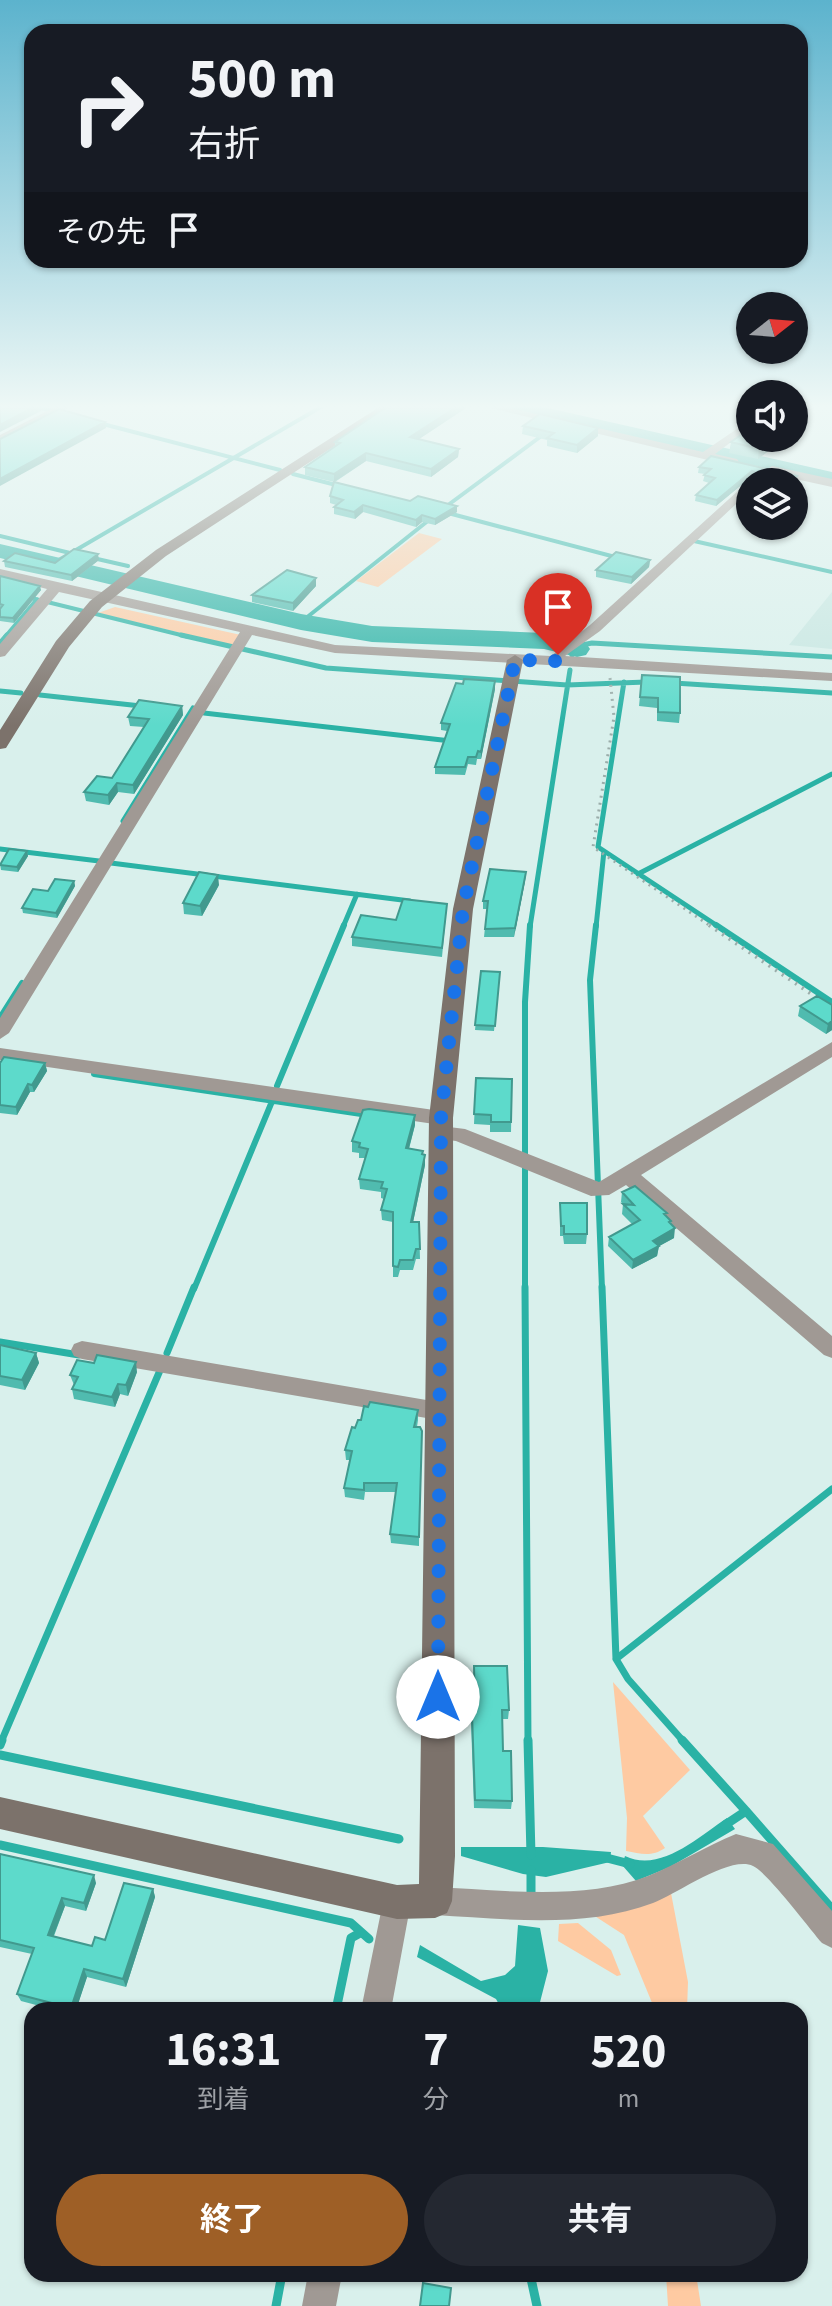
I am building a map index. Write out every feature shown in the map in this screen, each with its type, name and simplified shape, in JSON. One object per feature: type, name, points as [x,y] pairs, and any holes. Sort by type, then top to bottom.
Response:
[{"type":"street","points":[[0,744],[62,645],[93,608],[122,581],[228,512]]},
{"type":"street","points":[[0,573],[56,587],[93,608],[248,631],[352,651],[512,673],[565,651],[595,628],[720,512]]},
{"type":"street","points":[[0,653],[56,587]]},
{"type":"street","points":[[0,1033],[248,631]]},
{"type":"street","points":[[565,651],[832,677]]},
{"type":"street","points":[[435,1901],[438,1856],[441,1125],[463,909],[512,673]]},
{"type":"street","points":[[0,1054],[441,1125],[537,1168],[596,1189],[629,1176],[832,1048]]},
{"type":"street","points":[[629,1176],[832,1349]]},
{"type":"street","points":[[82,1350],[438,1411]]},
{"type":"street","points":[[0,1813],[397,1902],[545,1906],[617,1899],[650,1890],[736,1848],[763,1854],[832,1933]]},
{"type":"street","points":[[378,2002],[397,1902]]},
{"type":"street","points":[[319,2306],[324,2282]]},
{"type":"path","points":[[612,683],[607,765],[593,843],[600,853],[825,1003]]},
{"type":"shaded area","points":[[419,533],[442,539],[378,587],[356,581]]},
{"type":"shaded area","points":[[832,592],[832,649],[789,645]]},
{"type":"shaded area","points":[[115,607],[241,635],[235,646],[98,613]]},
{"type":"shaded area","points":[[613,1682],[690,1770],[643,1816],[665,1848],[656,1853],[626,1851],[627,1818]]},
{"type":"shaded area","points":[[671,1893],[688,1982],[687,2002],[652,2002],[624,1935],[590,1913]]},
{"type":"shaded area","points":[[578,1923],[611,1950],[621,1975],[617,1976],[558,1941],[559,1924]]},
{"type":"shaded area","points":[[666,2282],[697,2282],[701,2306],[668,2306]]},
{"type":"water","points":[[727,1818],[735,1829],[670,1867],[636,1881],[622,1865],[625,1856],[652,1860],[679,1850]]},
{"type":"water","points":[[461,1847],[543,1847],[611,1852],[610,1862],[546,1877],[523,1874],[461,1856]]},
{"type":"water","points":[[518,1925],[540,1928],[548,1971],[540,2002],[498,2002],[417,1957],[420,1945],[481,1981],[505,1975],[515,1966]]},
{"type":"building","points":[[386,512],[448,512],[435,519],[422,515],[416,520]]},
{"type":"building","points":[[74,549],[98,554],[71,575],[4,561],[15,553],[55,563]]},
{"type":"building","points":[[616,552],[650,560],[632,577],[596,570]]},
{"type":"building","points":[[287,570],[316,578],[293,603],[252,595]]},
{"type":"building","points":[[0,576],[40,586],[13,618],[0,617],[3,605],[0,604]]},
{"type":"building","points":[[642,675],[680,677],[680,713],[658,712],[658,698],[640,697]]},
{"type":"building","points":[[464,679],[495,681],[481,752],[478,751],[476,757],[468,757],[465,767],[435,767],[450,724],[441,723],[456,683],[463,684]]},
{"type":"building","points":[[139,700],[182,706],[133,785],[117,783],[108,795],[84,792],[97,776],[112,778],[149,719],[128,717]]},
{"type":"building","points":[[9,849],[27,851],[17,867],[0,865]]},
{"type":"building","points":[[490,869],[526,872],[515,928],[485,929],[488,901],[483,901]]},
{"type":"building","points":[[199,872],[218,875],[200,906],[183,903]]},
{"type":"building","points":[[55,879],[74,881],[56,913],[22,908],[33,889],[48,891]]},
{"type":"building","points":[[403,899],[447,904],[442,948],[352,937],[361,915],[396,920]]},
{"type":"building","points":[[481,971],[500,972],[495,1026],[475,1025]]},
{"type":"building","points":[[817,996],[832,1005],[832,1021],[828,1024],[800,1006]]},
{"type":"building","points":[[4,1057],[45,1063],[32,1085],[28,1084],[16,1107],[0,1105],[0,1063]]},
{"type":"building","points":[[476,1078],[512,1079],[511,1122],[491,1122],[491,1115],[474,1114]]},
{"type":"building","points":[[363,1110],[415,1115],[406,1148],[423,1151],[425,1155],[411,1222],[419,1222],[420,1249],[416,1249],[413,1260],[400,1260],[398,1267],[393,1266],[393,1212],[381,1210],[387,1189],[381,1188],[383,1182],[359,1179],[368,1149],[352,1141]]},
{"type":"building","points":[[635,1186],[667,1213],[664,1214],[675,1228],[653,1241],[659,1246],[633,1260],[609,1237],[640,1220],[623,1204],[634,1205],[622,1192]]},
{"type":"building","points":[[560,1203],[587,1203],[587,1234],[564,1234]]},
{"type":"building","points":[[0,1345],[36,1353],[22,1380],[0,1376]]},
{"type":"building","points":[[97,1355],[136,1362],[126,1385],[118,1384],[112,1397],[72,1389],[78,1377],[70,1375],[77,1360],[94,1363]]},
{"type":"building","points":[[370,1402],[418,1410],[414,1427],[420,1427],[422,1431],[419,1537],[390,1534],[397,1483],[364,1483],[364,1490],[344,1488],[352,1451],[345,1450],[352,1427],[355,1428],[361,1420],[364,1406],[368,1407]]},
{"type":"building","points":[[474,1666],[507,1666],[509,1710],[502,1710],[503,1751],[511,1751],[512,1801],[475,1800]]},
{"type":"building","points":[[0,1854],[94,1875],[84,1903],[62,1898],[48,1935],[92,1946],[95,1937],[105,1940],[124,1883],[153,1889],[123,1979],[84,1969],[73,2002],[48,2002],[17,1994],[34,1948],[0,1940]]},
{"type":"building","points":[[423,2283],[451,2288],[449,2306],[420,2306]]},
{"type":"waterway","points":[[52,564],[142,512]]},
{"type":"waterway","points":[[448,513],[619,558]]},
{"type":"waterway","points":[[301,622],[429,520]]},
{"type":"waterway","points":[[0,536],[70,553]]},
{"type":"waterway","points":[[694,541],[832,572]]},
{"type":"waterway","points":[[0,551],[301,622],[372,634],[544,641],[577,649]]},
{"type":"waterway","points":[[93,558],[128,566]]},
{"type":"waterway","points":[[27,597],[37,599]]},
{"type":"waterway","points":[[5,637],[37,599]]},
{"type":"waterway","points":[[37,599],[189,637]]},
{"type":"waterway","points":[[0,643],[7,635]]},
{"type":"waterway","points":[[181,635],[326,668],[568,685]]},
{"type":"waterway","points":[[572,655],[582,645],[592,643],[832,657]]},
{"type":"waterway","points":[[568,685],[570,670]]},
{"type":"waterway","points":[[624,683],[646,682]]},
{"type":"waterway","points":[[568,685],[624,683]]},
{"type":"waterway","points":[[624,683],[598,847],[638,874]]},
{"type":"waterway","points":[[674,683],[832,693]]},
{"type":"waterway","points":[[530,927],[568,685]]},
{"type":"waterway","points":[[0,691],[21,693]]},
{"type":"waterway","points":[[40,695],[141,706]]},
{"type":"waterway","points":[[123,821],[193,708]]},
{"type":"waterway","points":[[204,713],[451,741]]},
{"type":"waterway","points":[[638,874],[832,774]]},
{"type":"waterway","points":[[0,849],[99,861]]},
{"type":"waterway","points":[[596,927],[604,851]]},
{"type":"waterway","points":[[111,863],[357,894]]},
{"type":"waterway","points":[[638,874],[719,927]]},
{"type":"waterway","points":[[343,927],[357,894]]},
{"type":"waterway","points":[[357,894],[410,901]]},
{"type":"waterway","points":[[277,1086],[344,925]]},
{"type":"waterway","points":[[525,1287],[525,1002],[530,925]]},
{"type":"waterway","points":[[596,925],[590,980],[602,1289]]},
{"type":"waterway","points":[[716,925],[832,1002]]},
{"type":"waterway","points":[[0,1018],[22,983]]},
{"type":"waterway","points":[[94,1074],[272,1101]]},
{"type":"waterway","points":[[194,1289],[272,1101]]},
{"type":"waterway","points":[[272,1101],[368,1115]]},
{"type":"waterway","points":[[167,1353],[194,1287]]},
{"type":"waterway","points":[[525,1287],[528,1742]]},
{"type":"waterway","points":[[602,1287],[616,1659]]},
{"type":"waterway","points":[[0,1342],[79,1355]]},
{"type":"waterway","points":[[1,1742],[161,1368]]},
{"type":"waterway","points":[[616,1659],[832,1489]]},
{"type":"waterway","points":[[616,1659],[628,1679],[684,1742]]},
{"type":"waterway","points":[[0,1745],[2,1740]]},
{"type":"waterway","points":[[528,1740],[531,1855]]},
{"type":"waterway","points":[[682,1740],[746,1811]]},
{"type":"waterway","points":[[0,1755],[399,1839]]},
{"type":"waterway","points":[[725,1825],[746,1811]]},
{"type":"waterway","points":[[746,1811],[832,1909]]},
{"type":"waterway","points":[[0,1845],[351,1923],[369,1939]]},
{"type":"waterway","points":[[603,1857],[630,1864]]},
{"type":"waterway","points":[[531,1870],[531,1899]]},
{"type":"waterway","points":[[338,2002],[351,1938],[360,1933]]},
{"type":"waterway","points":[[276,2306],[280,2282]]},
{"type":"waterway","points":[[532,2282],[537,2306]]},
{"type":"route","points":[[438,1697],[441,1118],[463,909],[515,660],[556,661],[558,655]]}]
